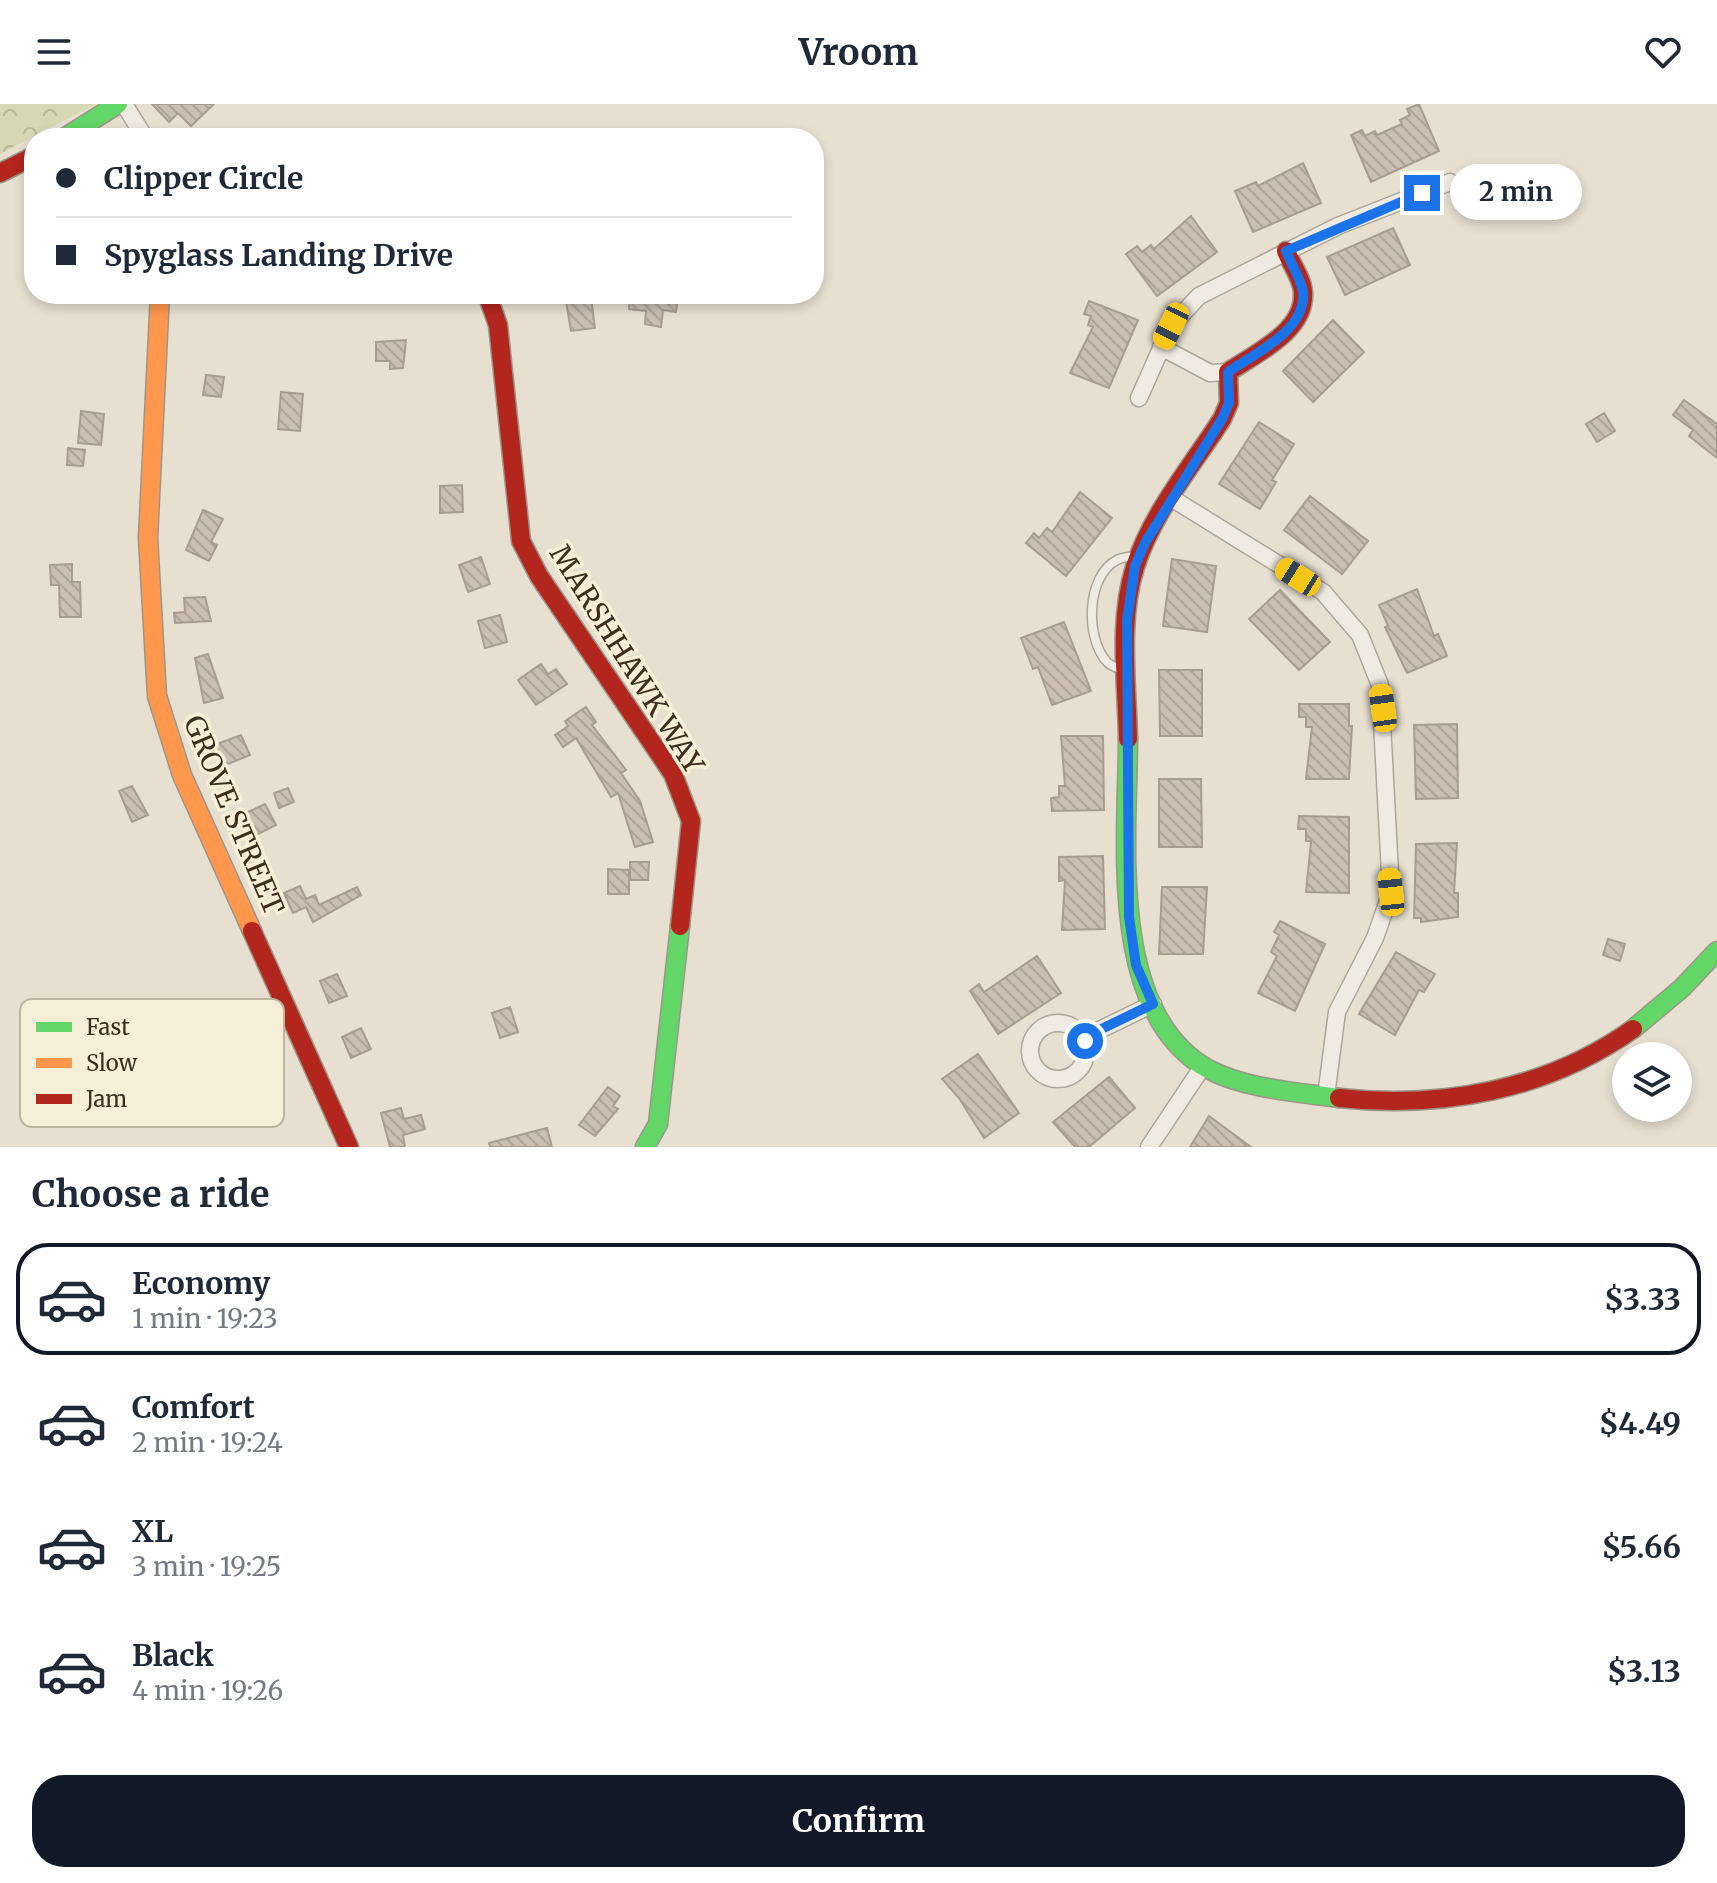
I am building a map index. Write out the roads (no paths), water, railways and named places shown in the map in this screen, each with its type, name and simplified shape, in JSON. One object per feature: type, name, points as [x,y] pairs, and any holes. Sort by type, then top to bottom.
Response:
[{"type":"street","points":[[81,128],[121,104],[138,128]]},
{"type":"street","points":[[0,173],[24,161]]},
{"type":"street","points":[[1139,398],[1171,326],[1199,296],[1286,251],[1450,182]]},
{"type":"street","points":[[1161,347],[1210,373],[1228,372],[1294,324],[1301,312],[1303,289],[1286,251]]},
{"type":"street","name":"GROVE STREET","points":[[160,304],[148,538],[157,696],[182,775],[283,999]]},
{"type":"street","name":"MARSHHAWK WAY","points":[[491,304],[498,325],[521,541],[539,576],[673,774],[691,821],[658,1124],[645,1147]]},
{"type":"street","points":[[1228,372],[1229,403],[1140,555],[1127,620],[1129,917],[1136,965],[1153,1004],[1180,1042],[1203,1066],[1246,1082],[1381,1102],[1437,1101],[1496,1091],[1551,1074],[1625,1034],[1685,989],[1717,951]]},
{"type":"street","points":[[1173,499],[1323,592],[1360,635],[1380,685],[1391,892],[1375,938],[1337,1012],[1326,1096]]},
{"type":"street","name":"GROVE STREET","points":[[284,1002],[349,1147]]},
{"type":"street","points":[[1083,1038],[1153,1004]]},
{"type":"street","points":[[1149,1147],[1203,1066]]},
{"type":"lane","points":[[1128,673],[1108,664],[1094,634],[1092,614],[1105,570],[1117,559],[1140,555]]}]
